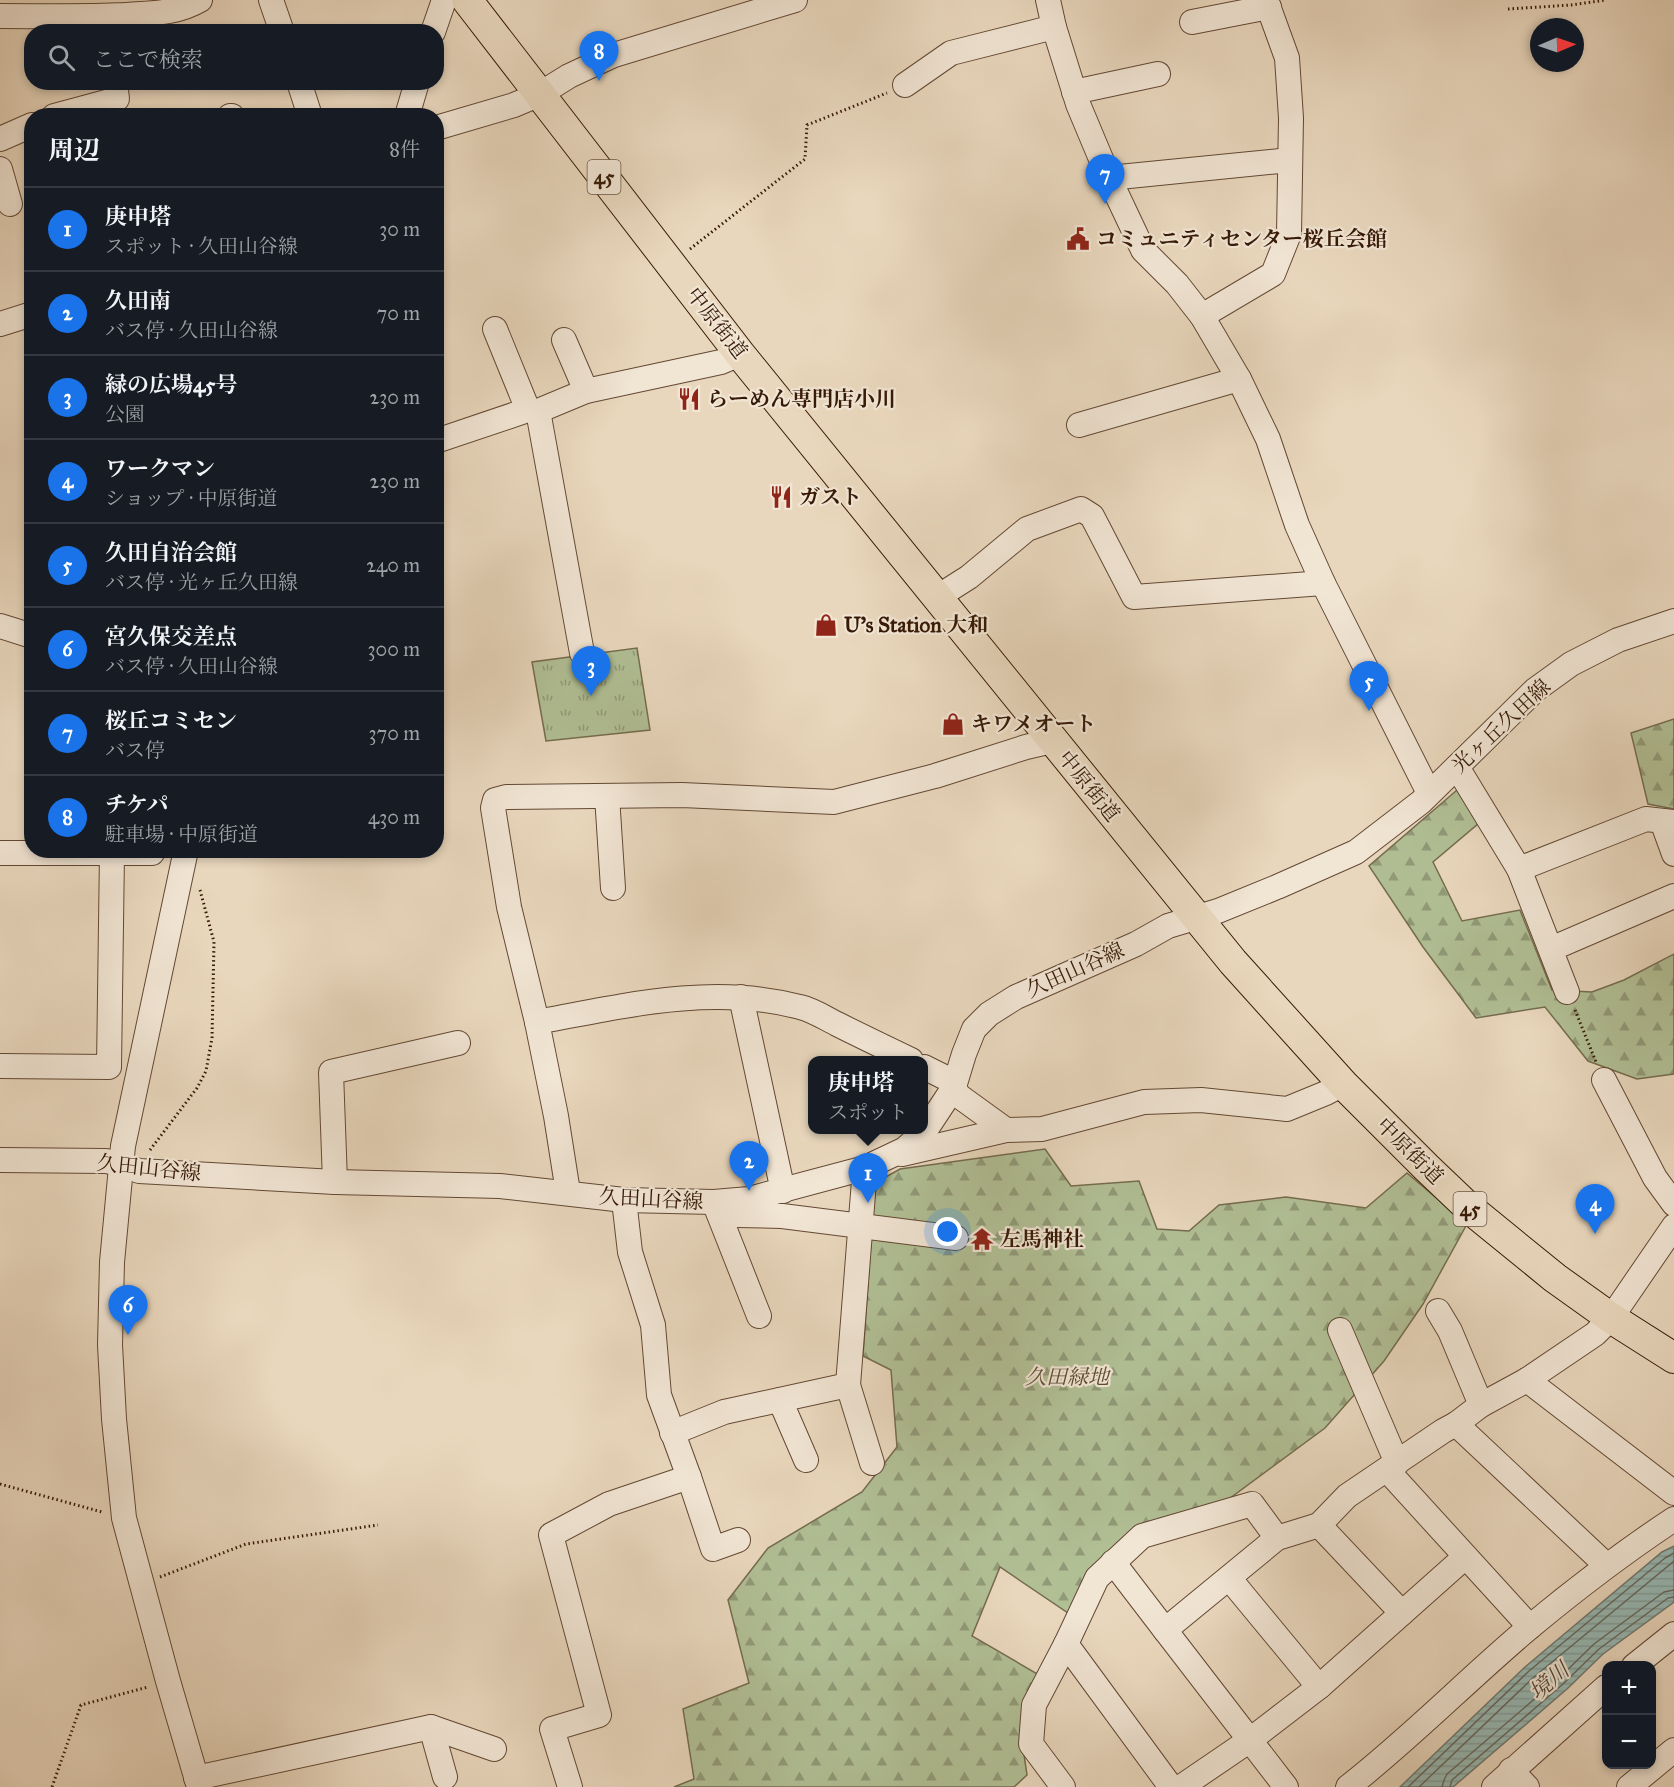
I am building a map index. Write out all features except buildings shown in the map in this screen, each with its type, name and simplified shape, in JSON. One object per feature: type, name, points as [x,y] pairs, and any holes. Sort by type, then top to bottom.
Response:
[{"type":"main road","name":"中原街道","points":[[447,1],[540,94],[740,354],[936,598],[1196,918],[1343,1084],[1469,1208],[1555,1278],[1611,1318],[1674,1358]]},
{"type":"street","points":[[0,16],[113,16],[162,13],[187,8],[200,0]]},
{"type":"street","points":[[271,0],[279,24]]},
{"type":"street","points":[[444,126],[514,105],[614,55],[795,0]]},
{"type":"street","points":[[1048,0],[1074,92],[1109,178],[1143,250],[1177,284],[1202,316],[1239,379],[1268,439],[1297,525],[1323,583],[1429,793]]},
{"type":"street","points":[[437,24],[447,1]]},
{"type":"street","points":[[1192,22],[1268,3],[1287,58],[1291,118],[1289,234],[1273,274],[1202,316]]},
{"type":"street","points":[[905,85],[951,53],[1054,27]]},
{"type":"street","points":[[1074,92],[1158,75]]},
{"type":"street","points":[[302,90],[307,108]]},
{"type":"street","points":[[409,108],[415,90]]},
{"type":"street","points":[[84,108],[118,99]]},
{"type":"street","points":[[0,139],[24,128]]},
{"type":"street","points":[[1109,178],[1290,160]]},
{"type":"street","points":[[0,169],[10,204]]},
{"type":"street","points":[[0,324],[24,316]]},
{"type":"street","points":[[495,329],[533,410],[582,652]]},
{"type":"street","points":[[564,340],[586,391]]},
{"type":"street","points":[[444,438],[586,391],[721,362],[740,354]]},
{"type":"street","points":[[1078,425],[1239,379]]},
{"type":"street","points":[[936,598],[969,577],[1027,528],[1082,509],[1092,516],[1134,597],[1323,583]]},
{"type":"street","name":"光ヶ丘久田線","points":[[1196,918],[1277,887],[1356,852],[1420,802],[1535,690],[1571,664],[1618,640],[1674,621]]},
{"type":"street","points":[[0,626],[24,634]]},
{"type":"street","points":[[568,1192],[556,1116],[537,1022],[509,907],[493,808],[495,800],[506,797],[682,795],[834,802],[935,776],[1052,741]]},
{"type":"street","points":[[1457,767],[1519,869],[1567,992]]},
{"type":"street","points":[[607,796],[613,888]]},
{"type":"street","points":[[1519,869],[1646,819],[1668,821],[1674,854]]},
{"type":"street","points":[[0,853],[24,853]]},
{"type":"street","points":[[0,1066],[109,1067],[112,858]]},
{"type":"street","points":[[184,858],[121,1164],[112,1262],[110,1345],[114,1419],[124,1518],[198,1783],[431,1727],[494,1749]]},
{"type":"street","points":[[1551,949],[1674,896]]},
{"type":"street","name":"久田山谷線","points":[[928,1126],[954,1087],[974,1029],[989,1014],[1016,997],[1137,944],[1168,926],[1196,918]]},
{"type":"street","points":[[537,1022],[640,1004],[710,997],[741,997],[773,1001],[808,1010],[903,1056]]},
{"type":"street","points":[[741,997],[783,1191]]},
{"type":"street","points":[[335,1182],[330,1072],[458,1043]]},
{"type":"street","points":[[928,1069],[948,1079],[959,1096],[1006,1130]]},
{"type":"street","points":[[1604,1080],[1655,1178],[1674,1204]]},
{"type":"street","points":[[888,1157],[1006,1130],[1042,1129],[1144,1102],[1201,1100],[1287,1109],[1326,1094],[1343,1084]]},
{"type":"street","name":"久田山谷線","points":[[0,1160],[105,1161],[139,1171],[335,1182],[500,1186],[624,1200],[714,1202],[749,1199],[865,1168],[905,1149],[922,1134]]},
{"type":"street","points":[[865,1168],[848,1385],[872,1463]]},
{"type":"street","points":[[624,1200],[630,1252],[653,1325],[659,1395],[713,1549],[738,1540]]},
{"type":"street","points":[[714,1202],[737,1215],[782,1216],[956,1238]]},
{"type":"street","points":[[714,1202],[759,1316]]},
{"type":"street","points":[[1165,1630],[1276,1538],[1319,1525],[1347,1496],[1456,1424],[1480,1405],[1527,1380],[1595,1334],[1611,1318],[1674,1226]]},
{"type":"street","points":[[1438,1311],[1450,1331],[1480,1405]]},
{"type":"street","points":[[1340,1330],[1392,1466],[1466,1557],[1530,1627]]},
{"type":"street","points":[[1527,1380],[1674,1493]]},
{"type":"street","points":[[672,1433],[724,1412],[848,1385]]},
{"type":"street","points":[[780,1400],[806,1460]]},
{"type":"street","points":[[1456,1424],[1606,1565]]},
{"type":"street","points":[[570,1787],[552,1729],[599,1716],[551,1534],[609,1504],[689,1477]]},
{"type":"street","points":[[1063,1787],[1031,1744],[1034,1705],[1097,1578],[1142,1536],[1252,1504],[1276,1538]]},
{"type":"street","points":[[1348,1787],[1377,1765],[1530,1627],[1606,1565],[1674,1519]]},
{"type":"street","points":[[1319,1525],[1402,1613]]},
{"type":"street","points":[[1181,1787],[1250,1740],[1319,1687],[1466,1557]]},
{"type":"street","points":[[1113,1562],[1286,1787]]},
{"type":"street","points":[[1229,1578],[1319,1687]]},
{"type":"street","points":[[1639,1661],[1674,1634]]},
{"type":"street","points":[[1066,1644],[1171,1787]]},
{"type":"street","points":[[1511,1781],[1602,1691]]},
{"type":"street","points":[[431,1727],[445,1777]]},
{"type":"street","points":[[1629,1787],[1674,1750]]},
{"type":"path","points":[[1509,9],[1606,0]]},
{"type":"path","points":[[671,264],[805,159],[807,125],[905,85]]},
{"type":"path","points":[[144,1158],[197,1088],[206,1071],[212,1038],[214,942],[206,906],[198,884]]},
{"type":"path","points":[[1567,992],[1604,1080]]},
{"type":"path","points":[[0,1485],[124,1518]]},
{"type":"path","points":[[141,1584],[246,1544],[378,1525]]},
{"type":"path","points":[[52,1787],[81,1705],[168,1682]]},
{"type":"green space","points":[[637,648],[650,730],[546,741],[532,662]]},
{"type":"green space","points":[[1674,719],[1674,809],[1648,804],[1631,733]]},
{"type":"green space","points":[[1457,790],[1479,823],[1433,862],[1462,921],[1520,910],[1552,990],[1592,992],[1624,980],[1674,954],[1674,1074],[1637,1079],[1588,1061],[1545,1007],[1476,1018],[1423,947],[1369,866]]},
{"type":"green space","name":"久田緑地","points":[[1045,1149],[1071,1186],[1139,1181],[1157,1229],[1189,1231],[1219,1205],[1286,1197],[1366,1208],[1407,1173],[1467,1224],[1423,1304],[1384,1361],[1325,1428],[1222,1504],[1147,1531],[1074,1617],[1000,1567],[972,1636],[1046,1679],[1022,1741],[1027,1775],[1014,1787],[674,1787],[694,1779],[683,1709],[749,1683],[728,1600],[768,1548],[862,1492],[897,1447],[891,1370],[863,1356],[875,1183],[900,1169]]},
{"type":"water","name":"境川","points":[[1674,1546],[1674,1602],[1603,1654],[1567,1689],[1453,1787],[1400,1787],[1525,1667],[1662,1552]]},
{"type":"place","name":"チケパ","points":[[599,81]]},
{"type":"place","name":"桜丘コミセン","points":[[1105,204]]},
{"type":"place","name":"コミュニティセンター桜丘会館","points":[[1078,239]]},
{"type":"place","name":"らーめん専門店小川","points":[[689,399]]},
{"type":"place","name":"ガスト","points":[[781,497]]},
{"type":"place","name":"U’s Station 大和","points":[[826,625]]},
{"type":"place","name":"緑の広場45号","points":[[591,696]]},
{"type":"place","name":"久田自治会館","points":[[1369,711]]},
{"type":"place","name":"キワメオート","points":[[953,724]]},
{"type":"place","name":"久田南","points":[[749,1191]]},
{"type":"place","name":"庚申塔","points":[[868,1203]]},
{"type":"place","name":"ワークマン","points":[[1595,1234]]},
{"type":"place","name":"左馬神社","points":[[982,1239]]},
{"type":"place","name":"宮久保交差点","points":[[128,1335]]}]
